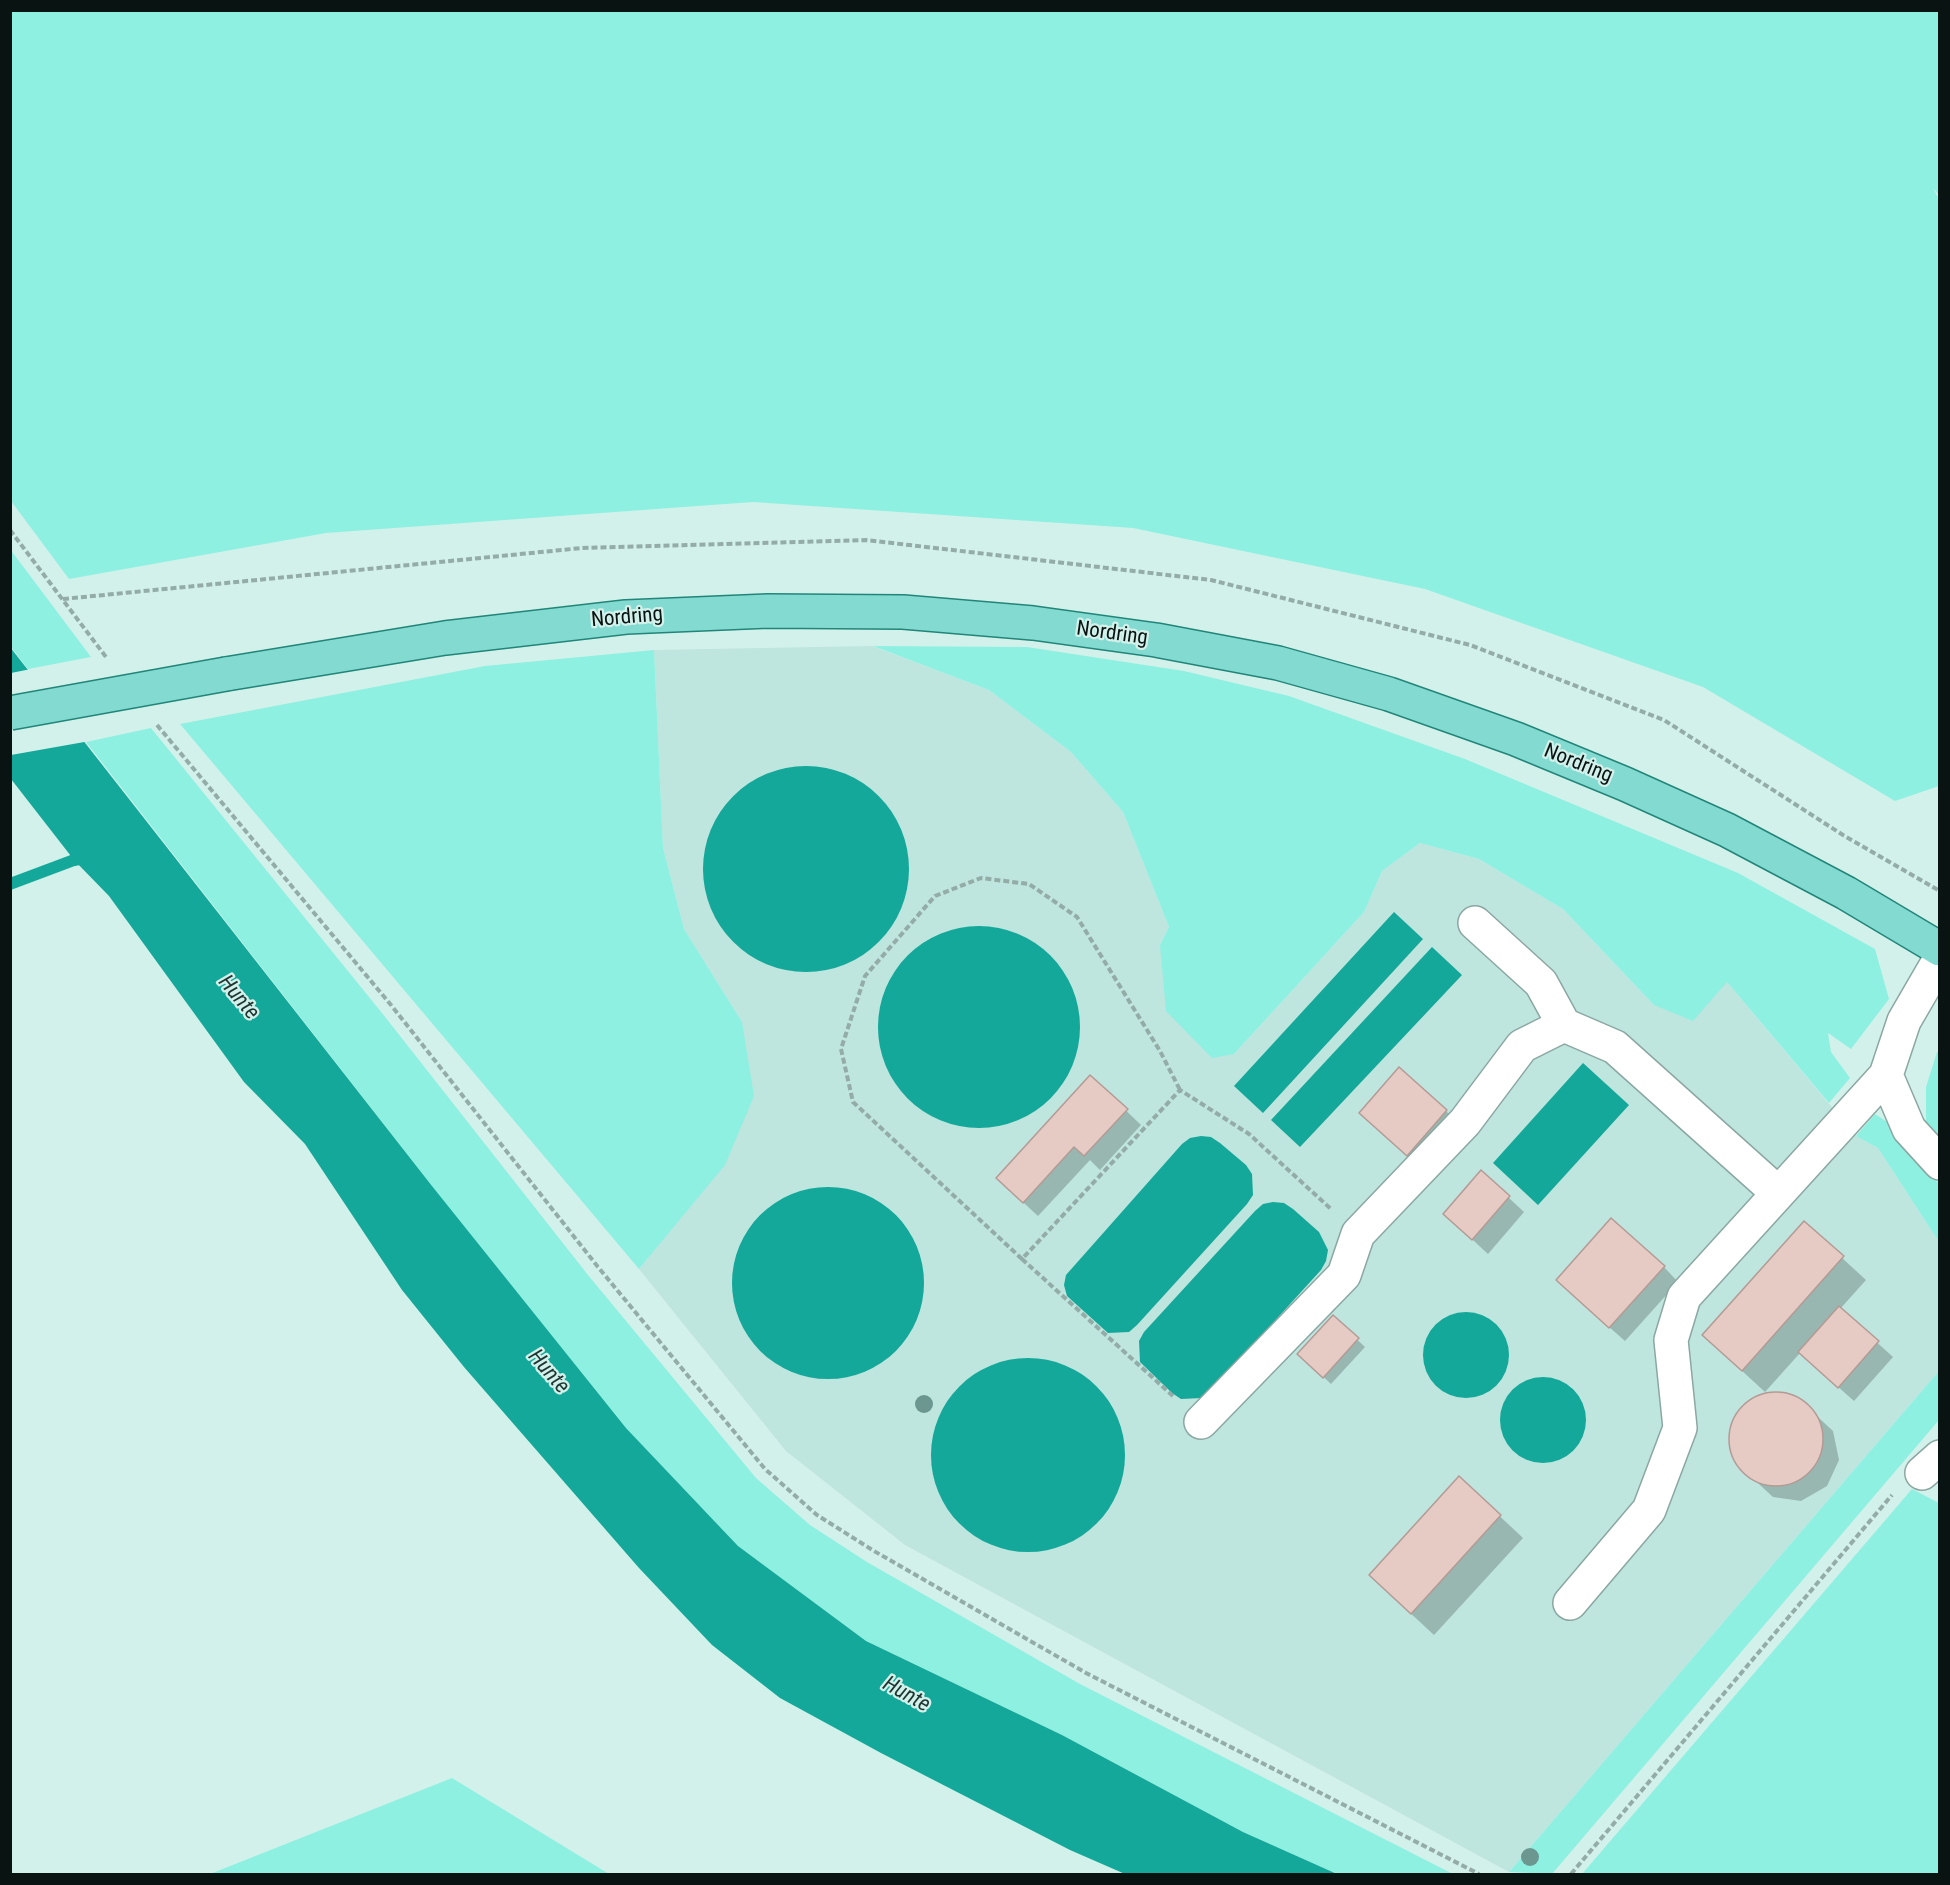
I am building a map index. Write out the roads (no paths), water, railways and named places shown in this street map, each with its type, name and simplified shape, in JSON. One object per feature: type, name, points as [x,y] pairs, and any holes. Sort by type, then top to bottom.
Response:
[{"type":"main road","name":"Nordring","points":[[10,713],[329,655],[468,635],[626,617],[768,610],[903,612],[1033,624],[1156,640],[1278,663],[1389,694],[1516,739],[1625,784],[1727,830],[1846,893],[1940,949]]},
{"type":"street","points":[[1475,923],[1541,983],[1564,1025],[1615,1047],[1778,1192]]},
{"type":"street","points":[[1570,1603],[1649,1510],[1680,1428],[1671,1340],[1684,1297],[1886,1075],[1904,1021],[1940,958]]},
{"type":"street","points":[[1201,1422],[1344,1275],[1358,1234],[1465,1122],[1522,1046],[1564,1025]]},
{"type":"street","points":[[1886,1075],[1909,1129],[1940,1163]]},
{"type":"water","name":"Hunte","points":[[10,647],[432,1186],[626,1428],[738,1546],[866,1641],[1062,1735],[1243,1832],[1337,1874],[1125,1874],[1070,1850],[881,1753],[780,1698],[712,1645],[639,1568],[464,1367],[402,1290],[305,1144],[244,1082],[109,896],[74,860],[11,779]]},
{"type":"water","points":[[796,766],[816,766],[836,770],[855,778],[872,789],[886,803],[905,839],[909,869],[905,899],[897,918],[886,935],[872,949],[836,968],[816,972],[796,972],[776,968],[757,960],[740,949],[726,935],[707,899],[703,879],[703,859],[707,839],[715,820],[726,803],[740,789],[776,770]]},
{"type":"water","points":[[1394,912],[1423,939],[1263,1113],[1234,1086]]},
{"type":"water","points":[[969,926],[989,926],[1018,933],[1051,955],[1073,988],[1080,1027],[1073,1066],[1051,1099],[1018,1121],[989,1128],[969,1128],[940,1121],[907,1099],[885,1066],[878,1037],[878,1017],[885,988],[907,955],[940,933]]},
{"type":"water","points":[[1432,947],[1462,975],[1300,1147],[1271,1120]]},
{"type":"water","points":[[1583,1063],[1629,1105],[1538,1205],[1493,1163]]},
{"type":"water","points":[[1211,1137],[1246,1165],[1252,1174],[1253,1195],[1137,1325],[1129,1332],[1108,1333],[1067,1296],[1064,1285],[1066,1275],[1182,1144],[1190,1138]]},
{"type":"water","points":[[819,1187],[837,1187],[865,1194],[896,1215],[917,1246],[924,1283],[917,1320],[896,1351],[865,1372],[837,1379],[819,1379],[783,1368],[754,1344],[743,1328],[736,1311],[732,1292],[732,1274],[743,1238],[767,1209],[783,1198],[800,1191]]},
{"type":"water","points":[[1284,1203],[1319,1232],[1328,1250],[1326,1261],[1321,1270],[1210,1392],[1202,1398],[1181,1399],[1140,1362],[1139,1341],[1144,1332],[1255,1211],[1263,1204]]},
{"type":"water","points":[[1466,1312],[1490,1319],[1502,1331],[1509,1355],[1502,1379],[1490,1391],[1466,1398],[1442,1391],[1430,1379],[1423,1355],[1430,1331],[1442,1319]]},
{"type":"water","points":[[1038,1358],[1074,1369],[1097,1386],[1109,1401],[1118,1418],[1124,1436],[1124,1474],[1118,1492],[1109,1509],[1097,1524],[1082,1536],[1065,1545],[1047,1551],[1018,1552],[982,1541],[953,1517],[942,1501],[932,1474],[931,1445],[942,1409],[966,1380],[982,1369],[1009,1359]]},
{"type":"water","points":[[1543,1377],[1567,1384],[1579,1396],[1586,1420],[1579,1444],[1567,1456],[1543,1463],[1519,1456],[1507,1444],[1500,1420],[1507,1396],[1519,1384]]},
{"type":"waterway","points":[[10,884],[74,860],[89,857]]}]
